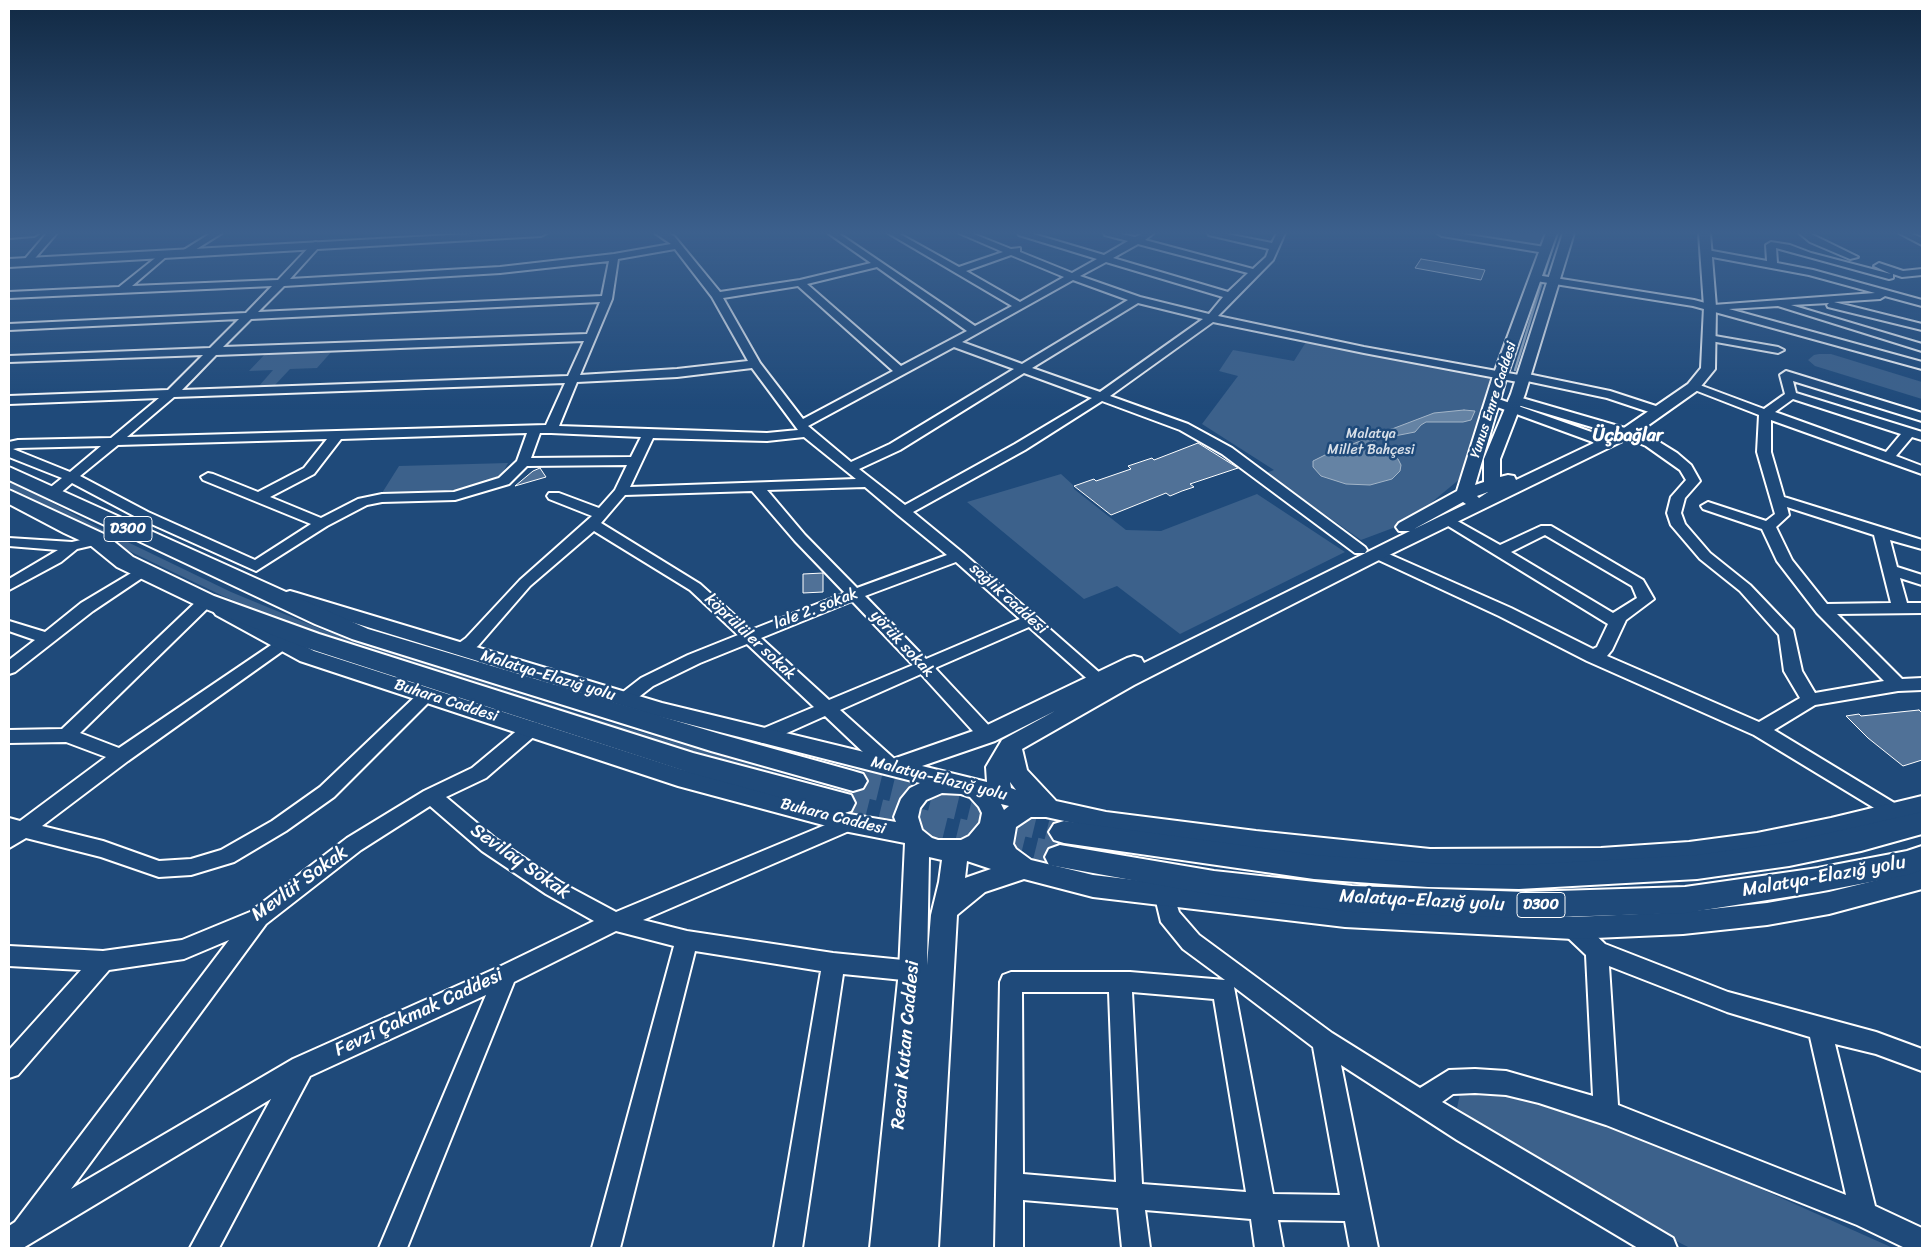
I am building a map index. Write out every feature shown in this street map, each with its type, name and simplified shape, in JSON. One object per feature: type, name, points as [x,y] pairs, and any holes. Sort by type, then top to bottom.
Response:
[{"type":"highway","name":"Malatya-Elazığ yolu","points":[[9,473],[248,584]]},
{"type":"highway","name":"Buhara Caddesi","points":[[9,496],[71,529],[98,540],[125,562],[206,601]]},
{"type":"highway","points":[[248,584],[323,620],[360,634],[711,742],[854,781]]},
{"type":"highway","points":[[206,601],[310,640],[845,813]]},
{"type":"highway","name":"Malatya-Elazığ yolu","points":[[1049,848],[1216,854],[1314,867],[1419,874],[1537,876],[1697,867],[1789,854],[1922,823]]},
{"type":"highway","name":"Malatya-Elazığ yolu","points":[[1049,848],[1161,883],[1214,882],[1352,899],[1526,905],[1685,900],[1818,880],[1907,864],[1922,858]]},
{"type":"main road","name":"Yunus Emre Caddesi","points":[[1471,500],[1500,376],[1531,292]]},
{"type":"main road","name":"Yunus Emre Caddesi","points":[[1495,490],[1492,459],[1523,378],[1549,292]]},
{"type":"main road","points":[[892,768],[987,734],[1105,685],[1471,500],[1544,472],[1627,433],[1693,387],[1708,369],[1709,292]]},
{"type":"main road","points":[[1369,552],[1447,521],[1471,500]]},
{"type":"main road","name":"Malatya-Elazığ yolu","points":[[248,584],[625,699],[762,736],[999,794],[1049,848],[1093,886],[1161,883],[1345,916],[1573,928],[1683,923],[1767,914],[1829,903],[1922,879]]},
{"type":"main road","name":"Buhara Caddesi","points":[[206,601],[283,645],[307,656],[678,777],[845,813],[914,838]]},
{"type":"main road","points":[[999,794],[998,767],[1010,746],[1105,685]]},
{"type":"main road","points":[[945,910],[960,894],[976,884],[1049,848],[1026,786],[1016,772],[1010,746]]},
{"type":"main road","points":[[939,784],[964,785],[978,791],[988,801],[994,820],[984,838],[959,850],[930,848],[914,838],[906,823],[906,811],[918,794],[939,784]]},
{"type":"main road","name":"Malatya-Elazığ yolu","points":[[1049,848],[1106,821],[1354,852],[1430,859],[1519,860],[1689,852],[1757,843],[1922,804]]},
{"type":"main road","name":"Recai Kutan Caddesi","points":[[887,1248],[913,971],[914,838]]},
{"type":"main road","name":"D300","points":[[959,850],[1049,848]]},
{"type":"main road","name":"Recai Kutan Caddesi","points":[[921,1248],[945,910],[959,850]]},
{"type":"street","points":[[9,295],[84,292]]},
{"type":"street","points":[[52,492],[170,395],[215,352],[273,292]]},
{"type":"street","points":[[551,429],[608,299],[609,292]]},
{"type":"street","name":"sağlık caddesi","points":[[714,292],[755,364],[804,429],[902,512],[958,556],[1105,685]]},
{"type":"street","points":[[717,296],[745,292]]},
{"type":"street","points":[[810,292],[900,371]]},
{"type":"street","points":[[919,292],[975,331]]},
{"type":"street","points":[[995,292],[1020,306]]},
{"type":"street","points":[[9,446],[115,441],[551,429],[767,437],[804,429],[900,371],[1045,292]]},
{"type":"street","points":[[1116,292],[1136,299],[1211,318],[1500,376],[1523,378],[1610,395],[1658,411]]},
{"type":"street","points":[[1216,292],[1230,296]]},
{"type":"street","points":[[902,512],[1020,447],[1101,397],[1211,318],[1234,292]]},
{"type":"street","points":[[1621,292],[1710,307],[1922,366]]},
{"type":"street","points":[[1882,292],[1922,303]]},
{"type":"street","points":[[1710,307],[1922,292]]},
{"type":"street","points":[[9,327],[608,299]]},
{"type":"street","points":[[850,468],[895,447],[1136,299]]},
{"type":"street","points":[[1805,300],[1867,312],[1922,327]]},
{"type":"street","points":[[1768,303],[1922,348]]},
{"type":"street","points":[[1768,324],[1778,350],[1791,395]]},
{"type":"street","points":[[9,359],[590,337]]},
{"type":"street","points":[[1862,349],[1884,337]]},
{"type":"street","points":[[1709,338],[1778,350]]},
{"type":"street","points":[[953,343],[1184,426],[1223,449],[1369,552],[1504,612],[1594,657],[1760,730],[1894,812]]},
{"type":"street","points":[[9,400],[573,379],[677,373],[755,364]]},
{"type":"street","points":[[1786,375],[1922,417]]},
{"type":"street","points":[[1693,387],[1922,470]]},
{"type":"street","points":[[1765,414],[1791,395]]},
{"type":"street","points":[[1791,395],[1922,436]]},
{"type":"street","points":[[1493,401],[1513,404],[1627,433],[1651,443],[1672,456],[1691,475],[1692,481],[1678,497],[1674,512],[1678,525],[1705,556],[1745,588],[1787,634],[1787,645],[1793,671],[1810,700]]},
{"type":"street","points":[[1513,404],[1606,442]]},
{"type":"street","points":[[1765,414],[1764,452],[1782,515],[1768,526]]},
{"type":"street","points":[[9,452],[71,478],[143,515],[256,566],[322,523],[363,502],[456,496],[504,481],[524,462],[535,430]]},
{"type":"street","points":[[1888,458],[1909,432]]},
{"type":"street","points":[[461,650],[472,642],[525,583],[598,519],[621,491],[649,434]]},
{"type":"street","points":[[258,498],[309,471],[337,435]]},
{"type":"street","points":[[524,462],[636,461]]},
{"type":"street","points":[[208,477],[322,523]]},
{"type":"street","points":[[621,491],[869,483]]},
{"type":"street","name":"yörük sokak","points":[[757,488],[800,538],[987,734]]},
{"type":"street","name":"köprülüler sokak","points":[[554,496],[598,519],[695,587],[892,768]]},
{"type":"street","points":[[1778,500],[1922,545]]},
{"type":"street","points":[[1708,506],[1768,526],[1784,561],[1823,609],[1898,685]]},
{"type":"street","points":[[1447,521],[1616,622]]},
{"type":"street","points":[[1496,549],[1500,551],[1546,529],[1638,583],[1646,599],[1616,622],[1604,650],[1594,657]]},
{"type":"street","points":[[1881,533],[1900,608]]},
{"type":"street","points":[[9,554],[16,543],[72,546],[98,540]]},
{"type":"street","points":[[9,585],[56,559],[72,546]]},
{"type":"street","name":"lale 2. sokak","points":[[625,699],[647,682],[749,635],[958,556]]},
{"type":"street","points":[[1891,570],[1922,580]]},
{"type":"street","points":[[9,668],[87,607],[143,571]]},
{"type":"street","points":[[67,735],[107,694],[206,601]]},
{"type":"street","points":[[1823,609],[1922,608]]},
{"type":"street","points":[[762,736],[1031,620]]},
{"type":"street","points":[[9,626],[47,638]]},
{"type":"street","points":[[13,832],[283,645]]},
{"type":"street","points":[[1760,730],[1810,700],[1898,685],[1922,684]]},
{"type":"street","points":[[13,832],[103,849],[159,869],[191,867],[227,856],[279,826],[327,792],[427,695]]},
{"type":"street","name":"Mevlüt Sokak","points":[[9,956],[103,961],[184,949],[258,918],[354,844],[431,796],[479,773],[532,728]]},
{"type":"street","points":[[9,736],[67,735],[122,756]]},
{"type":"street","name":"Sevilay Sokak","points":[[431,796],[489,845],[553,888],[615,922],[687,940],[833,963],[913,971]]},
{"type":"street","name":"Fevzi Çakmak Caddesi","points":[[15,1241],[302,1067],[505,975],[845,813]]},
{"type":"street","points":[[1161,883],[1169,916],[1191,942],[1324,1041],[1421,1102],[1663,1248]]},
{"type":"street","points":[[15,1241],[258,918]]},
{"type":"street","points":[[1573,928],[1597,951],[1727,1002],[1876,1043],[1922,1060]]},
{"type":"street","points":[[606,1248],[687,940]]},
{"type":"street","points":[[1597,951],[1606,1113]]},
{"type":"street","points":[[9,1067],[103,961]]},
{"type":"street","points":[[788,1248],[833,963]]},
{"type":"street","points":[[393,1248],[505,975]]},
{"type":"street","points":[[1009,1248],[1011,982],[1120,982],[1224,990],[1269,1248]]},
{"type":"street","points":[[1120,982],[1130,1197],[1136,1248]]},
{"type":"street","points":[[1820,1029],[1864,1215]]},
{"type":"street","points":[[1324,1041],[1364,1248]]},
{"type":"street","points":[[204,1248],[302,1067]]},
{"type":"street","points":[[1421,1102],[1450,1082],[1476,1080],[1506,1083],[1538,1090],[1606,1113],[1864,1215],[1922,1242]]},
{"type":"street","points":[[1010,1186],[1262,1207],[1356,1208]]},
{"type":"green space","name":"Malatya Millet Bahçesi","points":[[1306,342],[1490,379],[1461,478],[1420,512],[1393,528],[1361,540],[1266,473],[1274,470],[1202,424],[1238,376],[1219,371],[1233,350],[1294,361]]},
{"type":"green space","points":[[333,350],[317,368],[290,369],[275,385],[259,386],[273,370],[249,371],[267,352]]},
{"type":"green space","points":[[1831,354],[1922,382],[1922,399],[1815,366],[1808,360],[1814,355]]},
{"type":"green space","points":[[508,463],[500,478],[461,490],[382,493],[399,466]]},
{"type":"green space","points":[[1061,474],[1073,485],[1074,489],[1126,530],[1161,531],[1257,494],[1345,552],[1180,634],[1117,586],[1084,599],[967,502]]},
{"type":"green space","points":[[9,480],[111,534],[231,592],[323,630],[583,715],[836,790],[833,797],[314,635],[223,596],[102,538],[9,488]]},
{"type":"green space","points":[[1460,1094],[1533,1098],[1732,1176],[1893,1248],[1690,1248],[1593,1199],[1457,1108]]},
{"type":"shaded area","points":[[1464,410],[1475,411],[1471,420],[1463,422],[1426,422],[1415,432],[1374,440],[1371,443],[1372,447],[1398,459],[1401,465],[1400,471],[1392,479],[1370,485],[1346,484],[1321,476],[1313,467],[1313,461],[1329,453],[1434,413]]},
{"type":"building","points":[[1198,443],[1238,468],[1190,484],[1194,487],[1170,496],[1166,493],[1111,515],[1074,486],[1131,469],[1128,466],[1152,458],[1154,460]]},
{"type":"building","points":[[540,468],[546,477],[515,486],[533,471]]},
{"type":"building","points":[[823,573],[823,592],[803,593],[803,574]]},
{"type":"building","points":[[1919,710],[1922,713],[1922,760],[1903,766],[1868,738],[1846,716],[1859,714],[1861,716]]},
{"type":"waterway","points":[[1515,370],[1539,292]]},
{"type":"tunnel","points":[[853,781],[1064,832]]},
{"type":"tunnel","points":[[841,803],[1060,857]]},
{"type":"district","name":"Üçbağlar","points":[[1628,436]]}]
